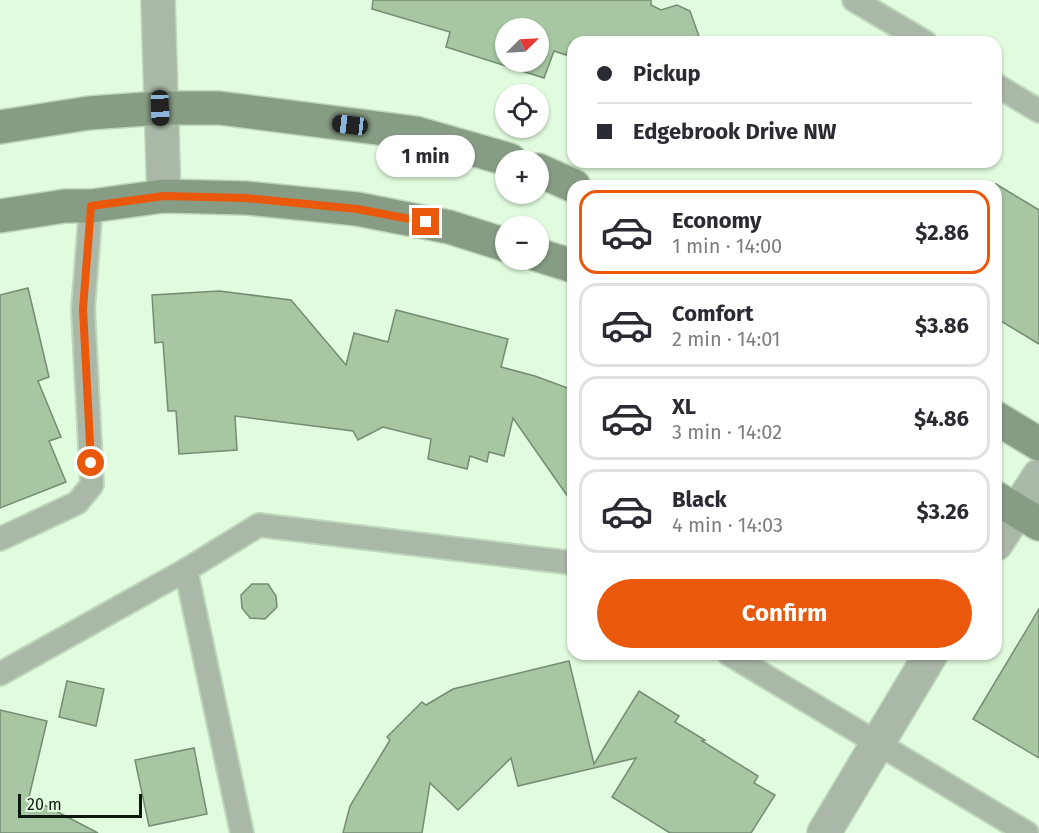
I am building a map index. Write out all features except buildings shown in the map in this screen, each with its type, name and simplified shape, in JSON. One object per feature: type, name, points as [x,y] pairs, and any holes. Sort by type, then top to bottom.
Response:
[{"type":"street","points":[[158,0],[164,196]]},
{"type":"street","points":[[0,127],[88,113],[160,108],[219,108],[416,133],[495,156]]},
{"type":"street","points":[[549,175],[567,183]]},
{"type":"street","points":[[0,216],[65,206],[91,206],[164,196],[246,198],[357,209],[448,227],[495,242]]},
{"type":"street","points":[[549,258],[567,264]]},
{"type":"street","points":[[1002,422],[1039,444]]},
{"type":"street","points":[[1002,535],[1039,476]]},
{"type":"street","points":[[824,833],[927,660]]},
{"type":"lane","points":[[854,0],[915,36]]},
{"type":"lane","points":[[1002,89],[1039,111]]},
{"type":"lane","points":[[0,539],[77,502],[92,485],[83,309],[91,206]]},
{"type":"lane","points":[[0,674],[186,570],[259,525],[567,562]]},
{"type":"lane","points":[[186,570],[242,833]]},
{"type":"lane","points":[[739,660],[1027,833]]},
{"type":"route","points":[[91,463],[83,309],[91,206],[164,196],[246,198],[357,209],[426,222]]}]
